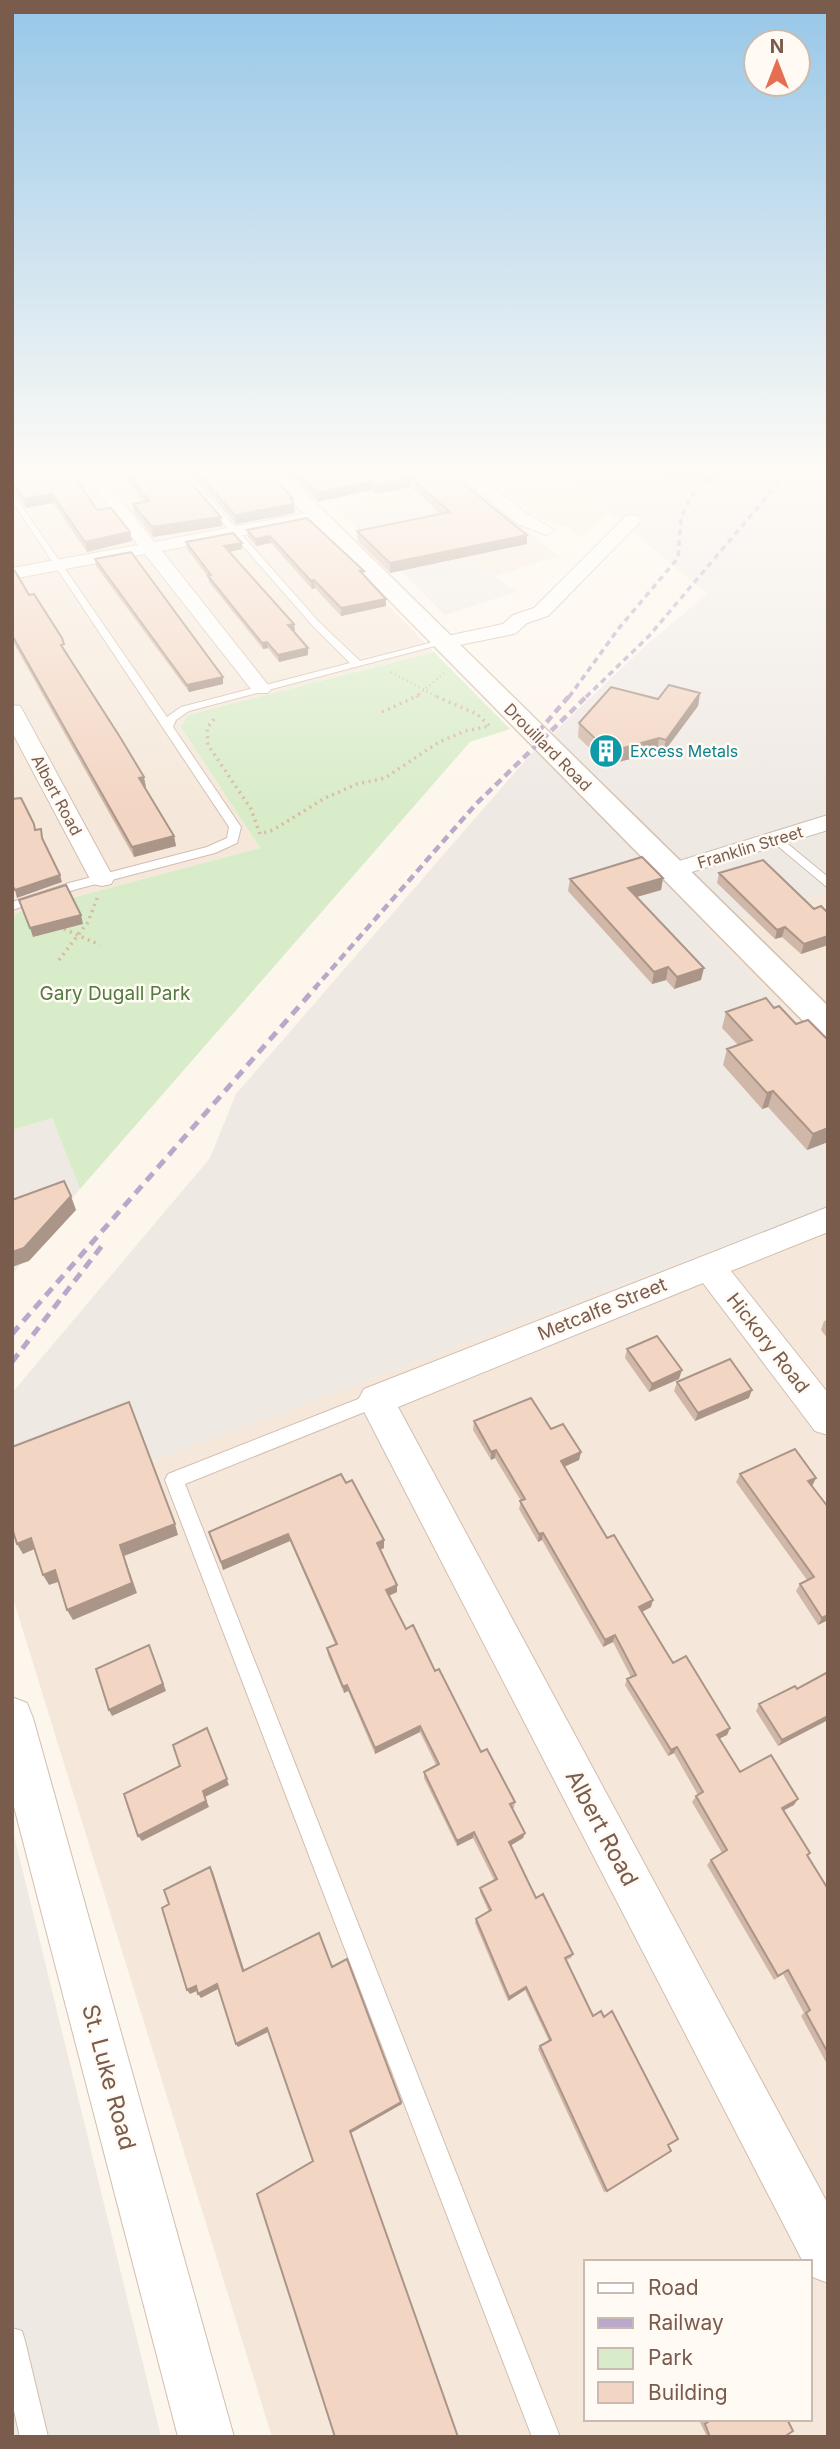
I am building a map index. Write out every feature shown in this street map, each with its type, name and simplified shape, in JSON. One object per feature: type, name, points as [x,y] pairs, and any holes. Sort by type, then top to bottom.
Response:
[{"type":"street","points":[[176,582],[261,689]]},
{"type":"street","name":"Drouillard Road","points":[[384,582],[828,1026]]},
{"type":"street","points":[[445,642],[509,629],[520,620],[541,612],[567,582]]},
{"type":"street","name":"Albert Road","points":[[12,711],[102,879]]},
{"type":"street","name":"Franklin Street","points":[[672,871],[828,822]]},
{"type":"street","name":"Metcalfe Street","points":[[376,1400],[828,1219]]},
{"type":"street","name":"Hickory Road","points":[[708,1266],[828,1420]]},
{"type":"street","name":"Albert Road","points":[[376,1400],[828,2257]]},
{"type":"street","name":"St. Luke Road","points":[[12,1718],[206,2437]]},
{"type":"lane","points":[[12,906],[211,850],[233,840],[236,834],[235,827],[72,582]]},
{"type":"lane","points":[[280,582],[315,623],[357,664]]},
{"type":"lane","points":[[169,727],[171,718],[185,709],[445,642]]},
{"type":"lane","points":[[777,839],[828,884]]},
{"type":"lane","points":[[376,1400],[174,1480],[546,2437]]},
{"type":"lane","points":[[12,2341],[34,2437]]},
{"type":"path","points":[[382,712],[424,691],[451,669]]},
{"type":"path","points":[[223,716],[214,719],[206,728],[208,745],[251,809],[260,834],[272,830],[325,798],[357,784],[385,778],[439,742],[490,726],[459,705],[424,691],[389,672]]},
{"type":"path","points":[[60,960],[76,934],[95,912],[102,879]]},
{"type":"path","points":[[64,929],[100,945]]},
{"type":"shaded area","points":[[12,582],[365,582],[434,652],[188,715],[181,727],[260,848],[19,912],[12,917]]},
{"type":"shaded area","points":[[412,582],[503,582],[516,592],[445,615]]},
{"type":"shaded area","points":[[693,582],[828,582],[828,893],[707,929],[828,1055],[828,1207],[12,1514],[12,1393],[210,1158],[236,1094],[530,755],[644,647],[707,594]]},
{"type":"shaded area","points":[[828,893],[828,1055],[707,929]]},
{"type":"shaded area","points":[[52,1118],[80,1189],[12,1275],[12,1130]]},
{"type":"shaded area","points":[[828,1207],[828,2437],[272,2437],[12,1595],[12,1514]]},
{"type":"shaded area","points":[[12,1827],[161,2437],[12,2437]]},
{"type":"green space","name":"Gary Dugall Park","points":[[434,652],[510,729],[470,742],[80,1189],[52,1118],[12,1130],[12,917],[19,912],[260,848],[181,727],[188,715]]},
{"type":"building","points":[[12,582],[22,582],[29,595],[34,594],[62,638],[64,644],[61,645],[144,777],[139,778],[174,836],[132,847],[12,635]]},
{"type":"building","points":[[112,582],[153,582],[223,677],[187,685]]},
{"type":"building","points":[[213,582],[257,582],[294,624],[288,625],[308,648],[278,655],[267,642],[262,643]]},
{"type":"building","points":[[316,582],[370,582],[386,599],[341,608]]},
{"type":"building","points":[[669,685],[700,693],[666,740],[659,738],[609,752],[579,723],[611,687],[658,699]]},
{"type":"building","points":[[21,798],[35,830],[41,829],[42,838],[60,875],[15,890],[12,885],[12,799]]},
{"type":"building","points":[[642,857],[663,878],[628,888],[704,968],[677,977],[668,967],[654,972],[570,879]]},
{"type":"building","points":[[763,860],[814,909],[821,906],[828,913],[828,936],[804,944],[785,927],[777,930],[719,873]]},
{"type":"building","points":[[66,885],[81,915],[30,928],[19,900]]},
{"type":"building","points":[[766,998],[774,1008],[779,1006],[796,1024],[808,1020],[828,1040],[828,1128],[813,1134],[773,1091],[767,1093],[727,1049],[752,1040],[726,1012]]},
{"type":"building","points":[[64,1181],[71,1196],[24,1248],[12,1252],[12,1200]]},
{"type":"building","points":[[657,1336],[682,1370],[652,1384],[627,1349]]},
{"type":"building","points":[[730,1359],[752,1390],[698,1413],[677,1382]]},
{"type":"building","points":[[531,1398],[551,1429],[563,1424],[581,1452],[561,1461],[607,1538],[614,1535],[653,1600],[639,1607],[673,1663],[686,1656],[730,1728],[717,1735],[740,1772],[771,1755],[798,1799],[782,1808],[810,1853],[807,1855],[828,1889],[828,2053],[806,2013],[810,2010],[788,1970],[778,1976],[711,1860],[727,1850],[696,1796],[703,1792],[677,1747],[671,1750],[627,1679],[636,1675],[615,1635],[605,1640],[543,1533],[539,1534],[520,1501],[525,1499],[496,1450],[491,1452],[474,1421]]},
{"type":"building","points":[[129,1402],[175,1524],[120,1545],[132,1583],[67,1610],[55,1570],[43,1575],[31,1538],[17,1544],[12,1528],[12,1447]]},
{"type":"building","points":[[795,1449],[816,1478],[808,1481],[828,1507],[828,1615],[822,1618],[800,1584],[814,1577],[740,1474]]},
{"type":"building","points":[[341,1474],[346,1483],[352,1480],[384,1540],[377,1543],[397,1585],[386,1590],[406,1629],[413,1625],[435,1671],[439,1669],[481,1752],[487,1749],[515,1802],[510,1804],[525,1833],[509,1842],[536,1898],[543,1894],[573,1954],[565,1958],[593,2016],[601,2011],[604,2017],[612,2011],[678,2139],[668,2145],[671,2151],[607,2191],[540,2046],[551,2040],[526,1987],[509,1997],[476,1919],[491,1910],[480,1888],[497,1879],[474,1832],[457,1841],[424,1772],[439,1764],[420,1726],[375,1748],[347,1685],[343,1687],[327,1648],[337,1644],[288,1534],[221,1562],[209,1532]]},
{"type":"building","points":[[149,1645],[163,1684],[109,1710],[96,1669]]},
{"type":"building","points":[[828,1672],[828,1716],[782,1740],[759,1704],[795,1686],[797,1689]]},
{"type":"building","points":[[207,1728],[227,1779],[203,1791],[206,1801],[138,1836],[124,1794],[180,1766],[173,1745]]},
{"type":"building","points":[[210,1867],[243,1971],[319,1933],[332,1967],[347,1959],[401,2102],[350,2131],[458,2437],[335,2437],[257,2194],[313,2161],[267,2028],[236,2044],[217,1984],[198,1994],[196,1986],[187,1990],[162,1908],[169,1904],[164,1890]]},
{"type":"building","points":[[709,2421],[788,2421],[793,2431],[784,2437],[710,2437],[705,2424]]},
{"type":"railway","points":[[569,697],[619,628],[658,582]]},
{"type":"railway","points":[[586,697],[649,636],[694,582]]},
{"type":"railway","points":[[538,732],[570,695]]},
{"type":"railway","points":[[314,989],[476,804],[588,695]]},
{"type":"railway","points":[[12,1334],[316,987]]},
{"type":"railway","points":[[12,1362],[104,1243]]},
{"type":"place","name":"Excess Metals","points":[[606,751]]}]
